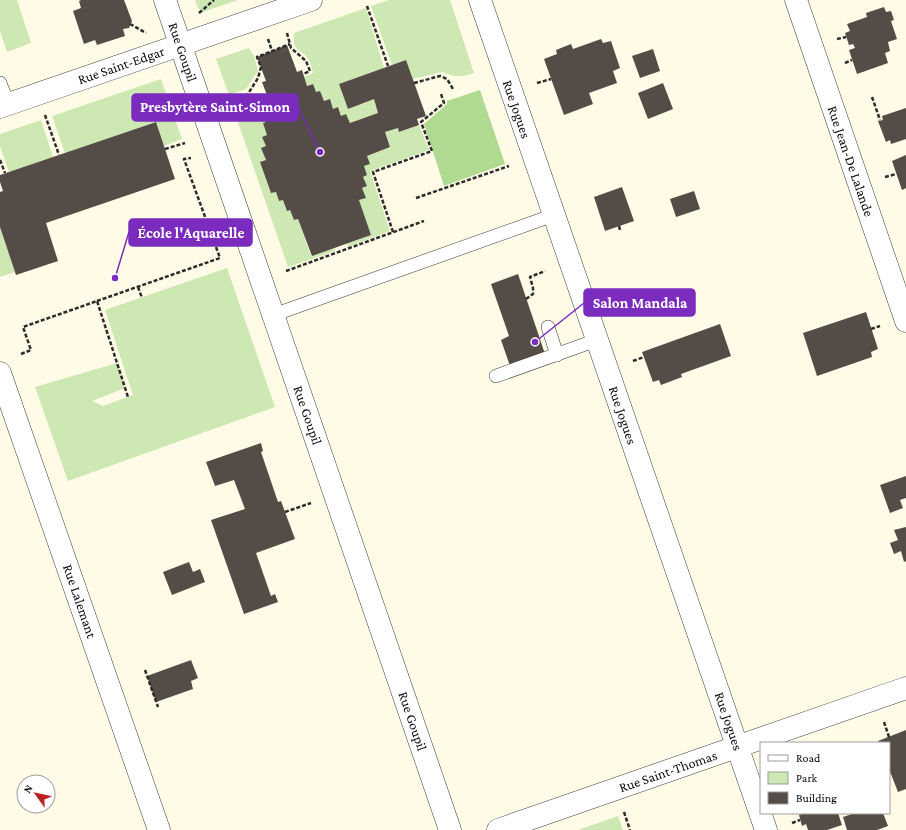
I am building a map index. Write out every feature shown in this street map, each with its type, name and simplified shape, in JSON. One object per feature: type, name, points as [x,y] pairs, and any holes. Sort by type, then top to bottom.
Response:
[{"type":"street","name":"Rue Goupil","points":[[165,0],[450,830]]},
{"type":"street","name":"Rue Saint-Edgar","points":[[4,106],[311,0]]},
{"type":"street","name":"Rue Jogues","points":[[480,0],[760,813]]},
{"type":"street","name":"Rue Jean-De Lalande","points":[[796,0],[906,321]]},
{"type":"street","name":"Rue Lalemant","points":[[0,373],[159,830]]},
{"type":"street","name":"Rue Saint-Thomas","points":[[498,830],[906,688]]},
{"type":"street","name":"Rue Jogues","points":[[760,814],[766,830]]},
{"type":"lane","points":[[0,84],[4,106]]},
{"type":"lane","points":[[273,315],[554,215]]},
{"type":"lane","points":[[548,327],[557,355]]},
{"type":"lane","points":[[496,376],[597,340]]},
{"type":"path","points":[[199,13],[214,0]]},
{"type":"path","points":[[367,6],[388,66]]},
{"type":"path","points":[[130,24],[146,33]]},
{"type":"path","points":[[287,33],[291,48],[306,61],[310,71],[303,74]]},
{"type":"path","points":[[837,39],[846,37]]},
{"type":"path","points":[[268,39],[272,51]]},
{"type":"path","points":[[229,103],[246,97],[258,78],[261,67],[257,57],[290,44]]},
{"type":"path","points":[[845,63],[852,60]]},
{"type":"path","points":[[414,84],[440,76],[447,79],[453,89]]},
{"type":"path","points":[[537,83],[551,79]]},
{"type":"path","points":[[393,232],[373,172],[432,152],[421,122],[444,103],[442,94]]},
{"type":"path","points":[[872,97],[880,120]]},
{"type":"path","points":[[45,115],[59,155]]},
{"type":"path","points":[[165,149],[185,143]]},
{"type":"path","points":[[21,354],[31,350],[23,327],[220,258],[184,159],[191,158]]},
{"type":"path","points":[[0,160],[5,173]]},
{"type":"path","points":[[416,198],[509,166]]},
{"type":"path","points":[[885,177],[896,174]]},
{"type":"path","points":[[286,271],[424,221]]},
{"type":"path","points":[[619,226],[620,230]]},
{"type":"path","points":[[341,246],[343,250]]},
{"type":"path","points":[[526,300],[533,294],[530,277],[545,271]]},
{"type":"path","points":[[138,287],[142,298]]},
{"type":"path","points":[[97,301],[128,398]]},
{"type":"path","points":[[871,329],[880,326]]},
{"type":"path","points":[[633,361],[644,357]]},
{"type":"path","points":[[285,512],[311,504]]},
{"type":"path","points":[[145,670],[158,707]]},
{"type":"path","points":[[884,722],[889,737]]},
{"type":"path","points":[[624,812],[630,830]]},
{"type":"path","points":[[792,823],[800,820]]},
{"type":"green space","points":[[0,0],[17,0],[31,43],[7,52],[0,31]]},
{"type":"green space","points":[[195,0],[238,0],[203,12],[198,8]]},
{"type":"green space","points":[[389,0],[450,0],[474,73],[464,76],[454,76],[442,72],[413,79],[406,60],[392,65],[371,6]]},
{"type":"green space","points":[[366,8],[384,68],[339,84],[348,109],[374,99],[378,113],[350,123],[346,114],[341,116],[338,107],[333,109],[330,99],[324,101],[320,91],[316,92],[312,84],[307,86],[304,77],[313,73],[309,60],[294,44],[294,33]]},
{"type":"green space","points":[[249,48],[254,56],[258,71],[246,89],[229,95],[216,59]]},
{"type":"green space","points":[[161,79],[182,139],[164,146],[155,122],[65,153],[52,116]]},
{"type":"green space","points":[[480,90],[505,164],[444,186],[424,124],[447,104],[447,101]]},
{"type":"green space","points":[[267,96],[268,98],[263,100],[267,110],[263,112],[266,122],[267,135],[262,137],[266,146],[262,148],[266,160],[260,162],[271,193],[276,192],[279,201],[283,200],[290,210],[294,220],[298,219],[311,256],[334,248],[335,251],[288,267],[233,108]]},
{"type":"green space","points":[[41,120],[53,157],[9,172],[0,146],[0,134]]},
{"type":"green space","points":[[419,125],[429,150],[370,171],[390,231],[348,247],[347,244],[371,235],[359,200],[366,198],[362,188],[367,186],[363,177],[367,175],[364,166],[369,164],[367,156],[390,147],[385,132],[398,128],[400,132]]},
{"type":"green space","points":[[0,227],[15,272],[0,277]]},
{"type":"green space","points":[[227,268],[275,407],[68,481],[35,387],[117,363],[125,388],[92,401],[103,406],[133,395],[105,310]]},
{"type":"green space","points":[[618,816],[623,830],[578,830]]},
{"type":"building","points":[[124,0],[132,21],[129,28],[123,29],[125,36],[97,45],[95,40],[84,44],[73,11],[81,8],[79,1]]},
{"type":"building","points":[[884,7],[886,12],[891,11],[894,20],[891,21],[897,39],[888,42],[890,51],[885,53],[888,63],[857,74],[849,50],[855,48],[853,44],[849,45],[845,33],[850,31],[847,24],[867,17],[866,13]]},
{"type":"building","points":[[601,39],[603,43],[611,41],[620,68],[613,71],[617,83],[589,93],[593,104],[564,115],[544,59],[557,54],[556,50],[571,44],[573,49]]},
{"type":"building","points":[[287,45],[297,72],[302,70],[307,86],[313,84],[316,92],[320,91],[324,101],[330,99],[333,109],[338,107],[341,116],[346,114],[350,123],[378,113],[374,99],[348,109],[339,84],[406,60],[426,116],[417,119],[419,125],[399,132],[398,128],[385,132],[390,147],[367,156],[370,164],[364,166],[367,175],[363,177],[367,186],[362,188],[366,198],[359,200],[371,235],[312,256],[298,219],[294,220],[290,210],[287,211],[283,200],[279,201],[276,192],[271,193],[260,162],[266,160],[261,148],[266,146],[262,137],[267,135],[263,123],[266,122],[263,112],[267,110],[263,100],[268,98],[262,82],[266,81],[257,57]]},
{"type":"building","points":[[653,49],[660,71],[640,78],[632,56]]},
{"type":"building","points":[[663,83],[673,109],[648,119],[638,93]]},
{"type":"building","points":[[906,108],[906,139],[891,144],[890,140],[886,142],[878,121],[883,120],[882,116]]},
{"type":"building","points":[[156,122],[175,179],[46,223],[58,261],[16,275],[0,227],[0,192],[3,191],[0,182],[0,175]]},
{"type":"building","points":[[906,155],[906,188],[902,190],[892,161]]},
{"type":"building","points":[[622,187],[634,221],[605,231],[594,197]]},
{"type":"building","points":[[694,191],[700,209],[676,217],[670,199]]},
{"type":"building","points":[[518,274],[545,354],[510,366],[501,340],[509,336],[491,284]]},
{"type":"building","points":[[866,312],[878,349],[871,352],[872,357],[817,376],[803,333]]},
{"type":"building","points":[[720,324],[731,356],[681,374],[682,377],[661,385],[659,380],[653,382],[642,352]]},
{"type":"building","points":[[261,443],[263,451],[261,452],[278,502],[281,501],[295,539],[256,553],[271,596],[275,594],[278,602],[244,614],[211,520],[245,509],[234,480],[215,486],[206,462]]},
{"type":"building","points":[[906,476],[906,498],[900,500],[903,508],[890,513],[880,485]]},
{"type":"building","points":[[906,527],[906,561],[904,562],[901,551],[894,554],[890,543],[898,540],[894,530]]},
{"type":"building","points":[[189,562],[193,572],[200,569],[205,582],[172,595],[163,572]]},
{"type":"building","points":[[191,660],[198,678],[191,681],[193,689],[156,702],[147,676]]},
{"type":"building","points":[[906,730],[906,789],[898,792],[890,772],[890,742],[878,741]]},
{"type":"building","points":[[838,814],[842,825],[827,830],[808,830],[806,824],[802,826],[799,815]]},
{"type":"building","points":[[852,814],[883,814],[888,826],[877,830],[847,830],[843,817]]},
{"type":"place","name":"Presbytère Saint-Simon","points":[[320,152]]},
{"type":"place","name":"École l'Aquarelle","points":[[115,278]]},
{"type":"place","name":"Salon Mandala","points":[[535,342]]}]
